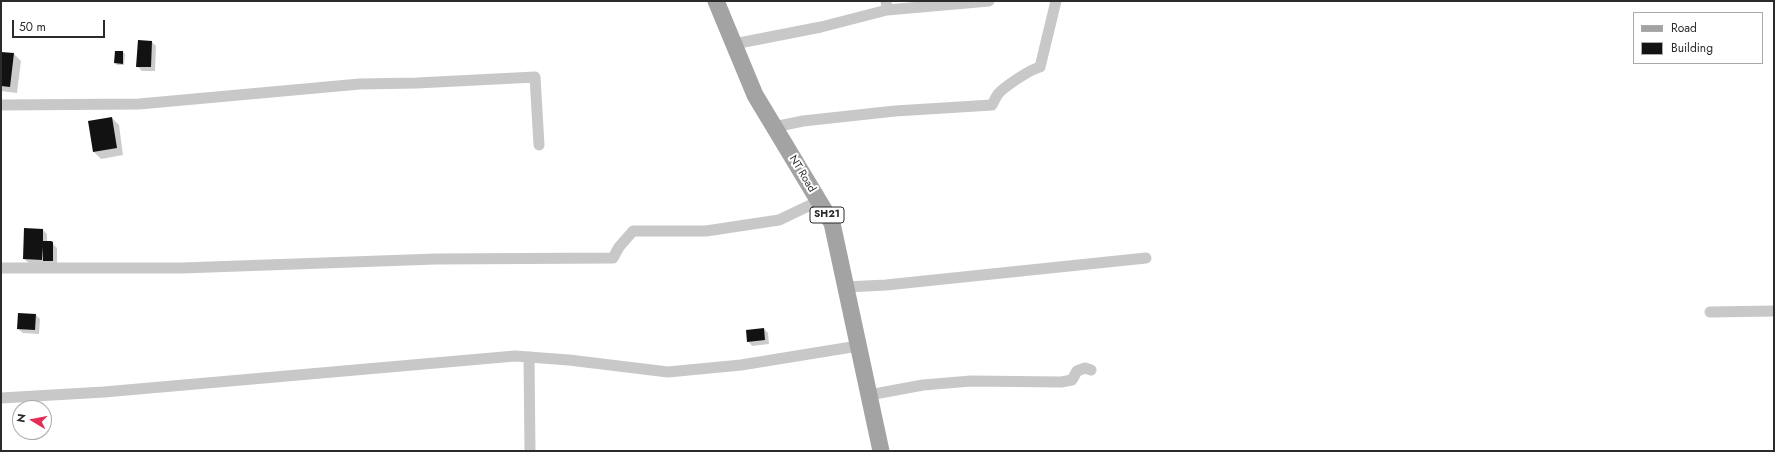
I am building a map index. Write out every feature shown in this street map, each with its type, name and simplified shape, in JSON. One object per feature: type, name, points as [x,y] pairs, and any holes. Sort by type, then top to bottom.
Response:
[{"type":"main road","name":"NT Road","points":[[716,1],[755,95],[832,223],[881,451]]},
{"type":"street","points":[[734,44],[821,27],[887,6],[989,1]]},
{"type":"street","points":[[774,127],[803,121],[895,111],[992,105],[999,94],[1010,84],[1031,69],[1040,67],[1056,1]]},
{"type":"street","points":[[1,105],[138,104],[360,84],[417,83],[535,77],[539,145]]},
{"type":"street","points":[[1,268],[182,268],[436,259],[613,258],[619,247],[633,231],[706,231],[779,220],[818,201]]},
{"type":"street","points":[[846,287],[886,285],[1146,258]]},
{"type":"street","points":[[1710,312],[1774,311]]},
{"type":"street","points":[[1,398],[104,392],[515,356],[569,360],[668,372],[741,365],[858,346]]},
{"type":"street","points":[[529,357],[530,451]]},
{"type":"street","points":[[869,395],[923,385],[971,381],[1060,382],[1072,380],[1077,371],[1084,368],[1091,370]]},
{"type":"building","points":[[138,40],[152,41],[151,67],[136,67]]},
{"type":"building","points":[[115,51],[123,51],[123,64],[114,63]]},
{"type":"building","points":[[1,52],[14,53],[10,87],[1,86]]},
{"type":"building","points":[[112,117],[117,148],[93,152],[88,121]]},
{"type":"building","points":[[24,228],[43,229],[43,241],[53,242],[53,261],[43,261],[43,247],[42,260],[23,259]]},
{"type":"building","points":[[18,313],[36,314],[35,330],[17,329]]},
{"type":"building","points":[[764,328],[765,340],[747,342],[746,330]]}]
